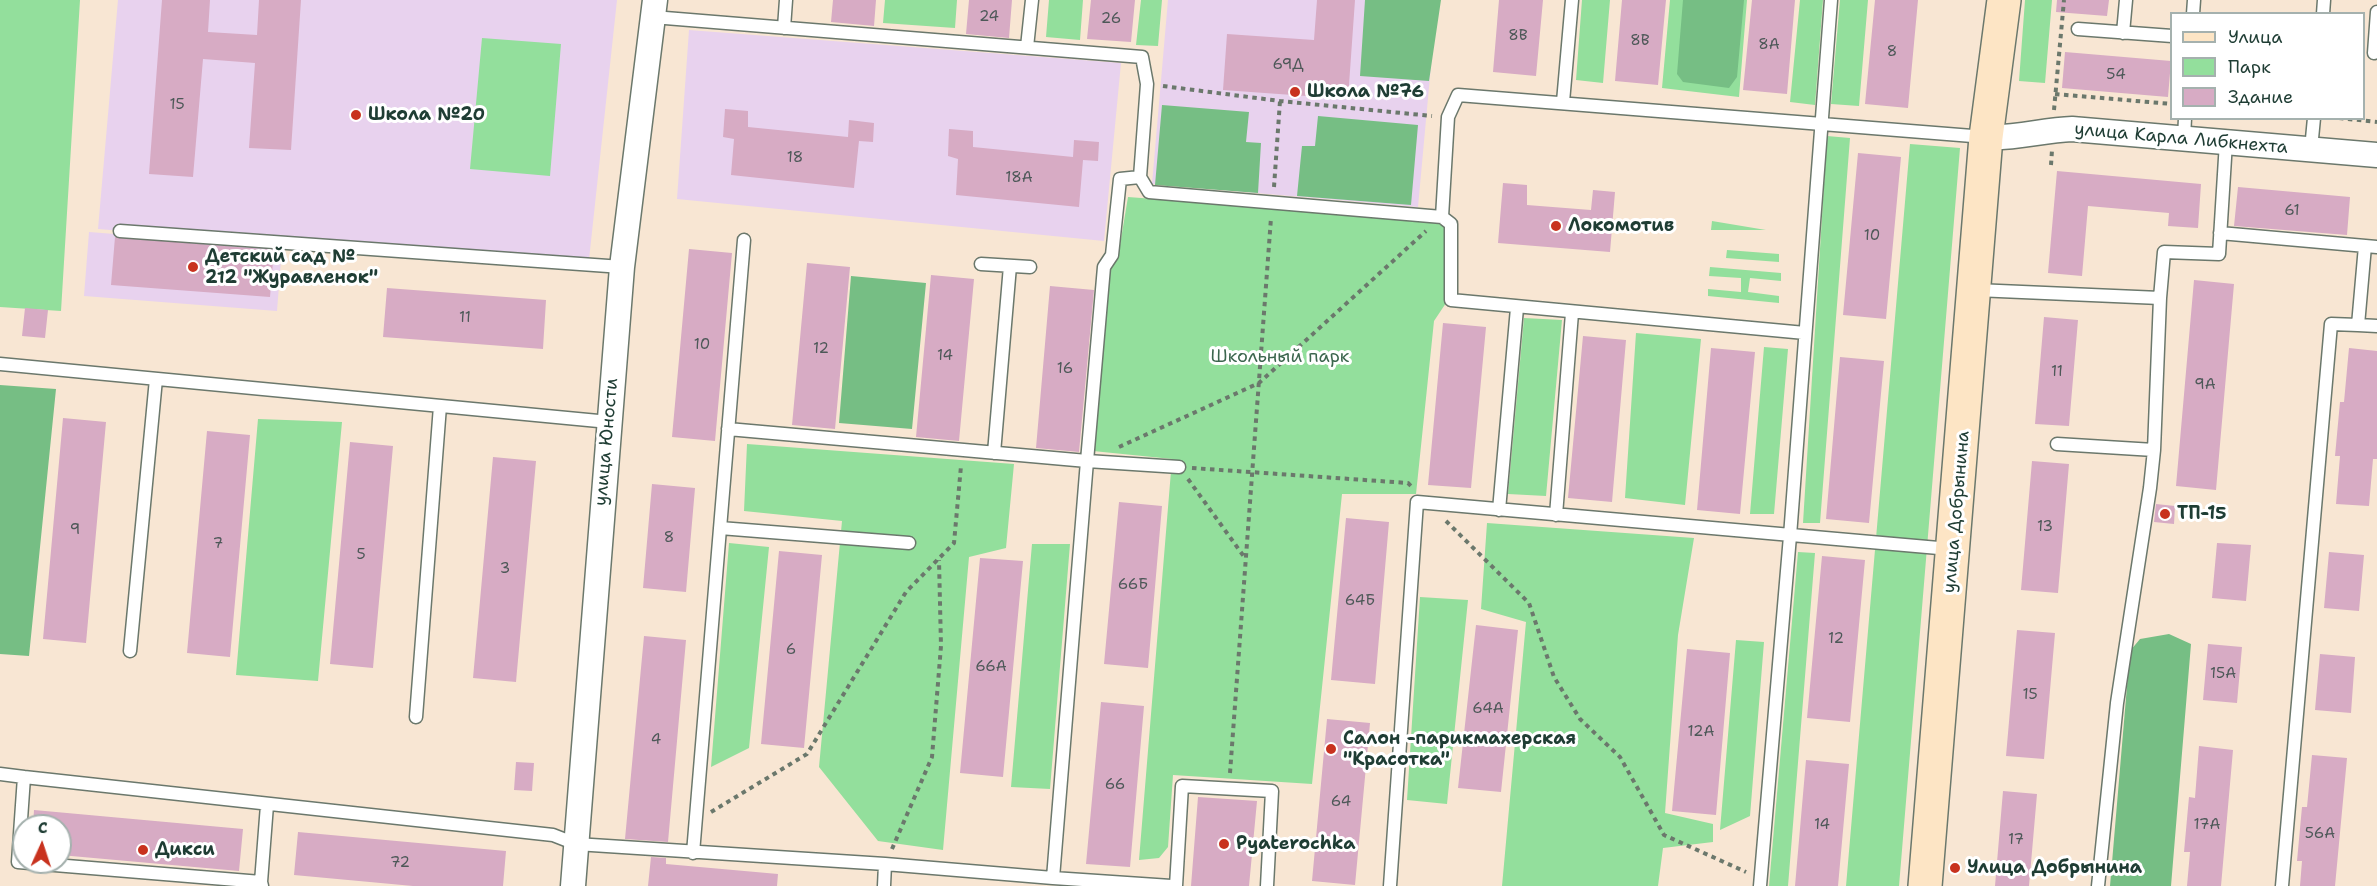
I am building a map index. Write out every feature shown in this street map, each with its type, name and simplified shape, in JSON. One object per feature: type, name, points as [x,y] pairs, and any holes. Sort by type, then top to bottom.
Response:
[{"type":"main road","name":"улица Добрынина","points":[[1986,137],[1987,0]]},
{"type":"main road","name":"улица Добрынина","points":[[1925,886],[1986,137],[2004,0]]},
{"type":"street","name":"улица Юности","points":[[573,886],[622,267],[654,9]]},
{"type":"street","name":"улица Карла Либкнехта","points":[[1986,137],[2018,138],[2053,130],[2072,129],[2185,128],[2226,142],[2377,155]]},
{"type":"lane","points":[[784,28],[786,0]]},
{"type":"lane","points":[[1028,47],[1032,0]]},
{"type":"lane","points":[[1563,102],[1572,0]]},
{"type":"lane","points":[[1760,882],[1790,536],[1831,0]]},
{"type":"lane","points":[[2123,33],[2126,0]]},
{"type":"lane","points":[[654,9],[784,28],[1142,57],[1147,84],[1140,177],[1149,192],[1442,217],[1451,224],[1451,300],[1517,308],[1805,333]]},
{"type":"lane","points":[[2371,53],[2377,12]]},
{"type":"lane","points":[[2078,29],[2170,36]]},
{"type":"lane","points":[[1442,217],[1448,117],[1458,95],[1986,137]]},
{"type":"lane","points":[[2311,149],[2314,120]]},
{"type":"lane","points":[[2098,886],[2117,703],[2154,450],[2164,252],[2219,254],[2226,142]]},
{"type":"lane","points":[[1053,878],[1104,267],[1112,255],[1120,180],[1140,177]]},
{"type":"lane","points":[[120,231],[622,267]]},
{"type":"lane","points":[[2220,233],[2371,246],[2358,325]]},
{"type":"lane","points":[[693,854],[744,240]]},
{"type":"lane","points":[[981,264],[1030,267]]},
{"type":"lane","points":[[994,453],[1010,266]]},
{"type":"lane","points":[[1975,290],[2160,298]]},
{"type":"lane","points":[[1499,510],[1517,308]]},
{"type":"lane","points":[[1556,515],[1572,313]]},
{"type":"lane","points":[[2282,886],[2331,324],[2377,326]]},
{"type":"lane","points":[[0,364],[609,422]]},
{"type":"lane","points":[[130,651],[156,379]]},
{"type":"lane","points":[[416,717],[441,406]]},
{"type":"lane","points":[[728,429],[1087,461],[1179,466]]},
{"type":"lane","points":[[2057,444],[2154,450]]},
{"type":"lane","points":[[1390,886],[1417,502],[1954,550]]},
{"type":"lane","points":[[720,528],[909,543]]},
{"type":"lane","points":[[0,774],[553,835],[576,844],[693,854],[885,864],[1171,886]]},
{"type":"lane","points":[[24,777],[18,862],[261,884],[267,805]]},
{"type":"lane","points":[[1176,886],[1182,786],[1272,791],[1267,886]]},
{"type":"lane","points":[[884,886],[885,864]]},
{"type":"path","points":[[2059,52],[2055,94],[2170,104]]},
{"type":"path","points":[[1147,84],[1280,101],[1448,117]]},
{"type":"path","points":[[1228,789],[1280,101]]},
{"type":"path","points":[[2358,120],[2377,122]]},
{"type":"path","points":[[1087,461],[1259,383],[1442,217]]},
{"type":"path","points":[[695,821],[807,754],[906,592],[954,543],[962,450]]},
{"type":"path","points":[[1179,466],[1408,483],[1529,603],[1554,677],[1580,719],[1620,757],[1664,834],[1760,882]]},
{"type":"path","points":[[1179,466],[1246,559]]},
{"type":"path","points":[[885,864],[932,758],[941,646],[939,559]]},
{"type":"shaded area","name":"Школа №20","points":[[118,0],[617,0],[588,269],[98,229]]},
{"type":"shaded area","name":"Школа №76","points":[[1168,0],[1437,0],[1418,207],[1152,184]]},
{"type":"shaded area","points":[[689,30],[1121,63],[1104,241],[677,199]]},
{"type":"shaded area","name":"Детский сад № 212 \"Журавленок\"","points":[[89,232],[282,247],[277,311],[84,296]]},
{"type":"green space","points":[[0,0],[80,0],[61,311],[0,307]]},
{"type":"green space","points":[[885,0],[957,0],[955,28],[883,23]]},
{"type":"green space","points":[[1049,0],[1083,0],[1080,40],[1046,37]]},
{"type":"green space","points":[[1141,0],[1162,0],[1158,46],[1136,45]]},
{"type":"green space","points":[[1365,0],[1441,0],[1429,81],[1360,76]]},
{"type":"green space","points":[[1582,0],[1610,0],[1603,83],[1576,80]]},
{"type":"green space","points":[[1670,0],[1747,0],[1739,97],[1662,88]]},
{"type":"green space","points":[[1683,0],[1744,0],[1737,77],[1729,88],[1683,82],[1677,74]]},
{"type":"green space","points":[[1800,0],[1823,0],[1815,105],[1790,102]]},
{"type":"green space","points":[[1840,0],[1868,0],[1859,106],[1831,104]]},
{"type":"green space","points":[[2025,0],[2052,0],[2045,83],[2019,81]]},
{"type":"green space","points":[[482,38],[561,44],[550,176],[470,169]]},
{"type":"green space","points":[[1162,105],[1249,112],[1246,142],[1261,143],[1258,193],[1155,185]]},
{"type":"green space","points":[[1318,116],[1418,125],[1411,205],[1297,196],[1302,146],[1315,146]]},
{"type":"green space","points":[[1827,136],[1850,138],[1820,523],[1803,523]]},
{"type":"green space","points":[[1910,144],[1960,148],[1899,886],[1846,886]]},
{"type":"green space","name":"Школьный парк","points":[[1128,197],[1433,220],[1448,225],[1446,303],[1434,321],[1416,494],[1342,494],[1312,784],[1173,775],[1168,847],[1159,858],[1139,860],[1172,459],[1093,451],[1110,270],[1118,257]]},
{"type":"green space","points":[[1712,221],[1766,230],[1711,230]]},
{"type":"green space","points":[[1727,250],[1779,254],[1779,262],[1726,258]]},
{"type":"green space","points":[[1710,267],[1781,273],[1781,281],[1750,278],[1748,292],[1779,296],[1779,303],[1708,296],[1708,289],[1741,292],[1741,278],[1709,276]]},
{"type":"green space","points":[[851,276],[926,283],[912,429],[839,423]]},
{"type":"green space","points":[[1524,318],[1562,320],[1546,496],[1508,494]]},
{"type":"green space","points":[[1636,333],[1701,339],[1685,505],[1625,498]]},
{"type":"green space","points":[[1764,347],[1788,349],[1774,514],[1750,514]]},
{"type":"green space","points":[[0,385],[56,389],[29,656],[0,654]]},
{"type":"green space","points":[[258,419],[342,422],[318,681],[236,675]]},
{"type":"green space","points":[[747,444],[1014,464],[1006,548],[969,557],[943,850],[878,841],[819,767],[842,521],[744,511]]},
{"type":"green space","points":[[1487,523],[1694,538],[1678,635],[1665,813],[1713,824],[1713,842],[1663,848],[1658,886],[1502,886],[1526,622],[1481,609]]},
{"type":"green space","points":[[729,543],[769,547],[749,748],[711,767]]},
{"type":"green space","points":[[1032,544],[1070,544],[1050,789],[1011,787]]},
{"type":"green space","points":[[1798,552],[1815,553],[1788,886],[1769,886]]},
{"type":"green space","points":[[1420,597],[1468,600],[1447,804],[1407,800]]},
{"type":"green space","points":[[2169,634],[2191,644],[2171,886],[2110,886],[2130,651],[2140,639]]},
{"type":"green space","points":[[1736,640],[1764,642],[1750,816],[1720,830]]},
{"type":"building","points":[[162,0],[210,0],[208,32],[257,35],[259,0],[301,0],[291,150],[249,148],[255,63],[203,59],[193,177],[149,174]]},
{"type":"building","points":[[833,0],[876,0],[874,26],[831,22]]},
{"type":"building","points":[[969,0],[1012,0],[1009,38],[966,34]]},
{"type":"building","points":[[1091,0],[1135,0],[1131,42],[1087,39]]},
{"type":"building","points":[[1317,0],[1355,0],[1348,99],[1223,90],[1227,34],[1314,40]]},
{"type":"building","points":[[1499,0],[1543,0],[1536,76],[1493,72]]},
{"type":"building","points":[[1622,0],[1666,0],[1658,85],[1615,81]]},
{"type":"building","points":[[1752,0],[1795,0],[1787,94],[1743,90]]},
{"type":"building","points":[[1875,0],[1918,0],[1908,108],[1865,104]]},
{"type":"building","points":[[2057,0],[2109,0],[2107,16],[2056,12]]},
{"type":"building","points":[[2065,52],[2170,61],[2168,97],[2062,88]]},
{"type":"building","points":[[725,109],[748,111],[748,127],[848,137],[849,120],[874,123],[873,142],[859,141],[854,188],[731,175],[734,139],[723,137]]},
{"type":"building","points":[[949,129],[973,131],[973,147],[1073,157],[1074,140],[1099,142],[1098,161],[1083,160],[1079,207],[956,195],[958,159],[948,156]]},
{"type":"building","points":[[1858,153],[1901,157],[1886,319],[1843,315]]},
{"type":"building","points":[[2057,171],[2201,184],[2198,228],[2168,226],[2169,213],[2088,206],[2082,276],[2048,273]]},
{"type":"building","name":"Локомотив","points":[[1503,183],[1527,185],[1527,205],[1591,210],[1593,190],[1615,192],[1610,252],[1498,243]]},
{"type":"building","points":[[2238,187],[2350,197],[2347,235],[2234,226]]},
{"type":"building","name":"Детский сад № 212 \"Журавленок\"","points":[[115,237],[274,250],[270,297],[111,285]]},
{"type":"building","points":[[689,249],[732,253],[715,441],[672,437]]},
{"type":"building","points":[[807,263],[850,267],[835,429],[792,425]]},
{"type":"building","points":[[931,275],[974,279],[959,441],[916,437]]},
{"type":"building","points":[[2194,280],[2234,284],[2216,490],[2176,486]]},
{"type":"building","points":[[1050,286],[1094,290],[1079,452],[1036,448]]},
{"type":"building","points":[[387,288],[546,300],[543,349],[383,337]]},
{"type":"building","points":[[25,308],[48,310],[45,338],[22,336]]},
{"type":"building","points":[[2044,317],[2078,320],[2069,426],[2035,424]]},
{"type":"building","points":[[1443,323],[1486,327],[1471,488],[1428,485]]},
{"type":"building","points":[[1583,336],[1626,340],[1612,502],[1568,498]]},
{"type":"building","points":[[1711,348],[1755,352],[1740,514],[1697,510]]},
{"type":"building","points":[[2349,348],[2377,351],[2377,459],[2373,459],[2369,506],[2336,504],[2340,456],[2335,456],[2340,402],[2344,402]]},
{"type":"building","points":[[1840,357],[1884,361],[1869,523],[1826,519]]},
{"type":"building","points":[[63,418],[106,422],[86,643],[43,639]]},
{"type":"building","points":[[207,431],[250,435],[230,657],[187,653]]},
{"type":"building","points":[[350,442],[393,446],[373,668],[330,664]]},
{"type":"building","points":[[493,457],[536,461],[516,682],[473,678]]},
{"type":"building","points":[[2032,461],[2069,464],[2058,593],[2021,590]]},
{"type":"building","points":[[652,484],[695,488],[686,592],[643,588]]},
{"type":"building","points":[[1119,502],[1162,506],[1148,668],[1104,664]]},
{"type":"building","name":"ТП-15","points":[[2156,504],[2175,506],[2174,524],[2154,522]]},
{"type":"building","points":[[1346,518],[1389,522],[1375,684],[1331,680]]},
{"type":"building","points":[[2217,543],[2251,545],[2246,601],[2212,598]]},
{"type":"building","points":[[779,551],[822,555],[804,748],[761,744]]},
{"type":"building","points":[[2329,552],[2364,555],[2359,611],[2324,608]]},
{"type":"building","points":[[1822,556],[1865,560],[1850,722],[1807,718]]},
{"type":"building","points":[[980,558],[1023,561],[1003,777],[960,773]]},
{"type":"building","points":[[1476,625],[1518,630],[1501,792],[1458,788]]},
{"type":"building","points":[[2017,630],[2055,633],[2044,759],[2006,756]]},
{"type":"building","points":[[644,636],[686,640],[668,842],[625,839]]},
{"type":"building","points":[[2208,644],[2242,647],[2237,703],[2203,700]]},
{"type":"building","points":[[1687,649],[1730,653],[1716,815],[1672,811]]},
{"type":"building","points":[[2320,654],[2355,657],[2351,713],[2315,710]]},
{"type":"building","points":[[1101,702],[1144,706],[1130,867],[1086,864]]},
{"type":"building","points":[[1327,719],[1370,723],[1355,885],[1312,881]]},
{"type":"building","points":[[2199,746],[2233,750],[2221,886],[2187,886],[2190,852],[2184,852],[2189,797],[2195,798]]},
{"type":"building","points":[[2312,755],[2347,758],[2335,886],[2300,886],[2302,861],[2297,861],[2302,807],[2307,807]]},
{"type":"building","points":[[1806,760],[1849,764],[1838,886],[1795,886]]},
{"type":"building","points":[[516,762],[534,763],[532,791],[514,790]]},
{"type":"building","points":[[2003,791],[2037,794],[2029,886],[1995,886]]},
{"type":"building","name":"Pyaterochka","points":[[1198,797],[1257,801],[1249,886],[1191,886]]},
{"type":"building","points":[[34,810],[243,829],[239,871],[72,856],[72,814],[34,814]]},
{"type":"building","points":[[298,832],[506,851],[503,886],[413,886],[294,875]]},
{"type":"building","points":[[651,857],[666,858],[666,864],[778,874],[777,886],[648,886]]},
{"type":"place","name":"Школа №76","points":[[1295,92]]},
{"type":"place","name":"Школа №20","points":[[356,115]]},
{"type":"place","name":"Локомотив","points":[[1556,226]]},
{"type":"place","name":"Детский сад № 212 \"Журавленок\"","points":[[193,267]]},
{"type":"place","name":"ТП-15","points":[[2165,514]]},
{"type":"place","name":"Салон -парикмахерская \"Красотка\"","points":[[1331,749]]},
{"type":"place","name":"Pyaterochka","points":[[1224,844]]},
{"type":"place","name":"Дикси","points":[[143,850]]},
{"type":"place","name":"Улица Добрынина","points":[[1955,868]]}]
